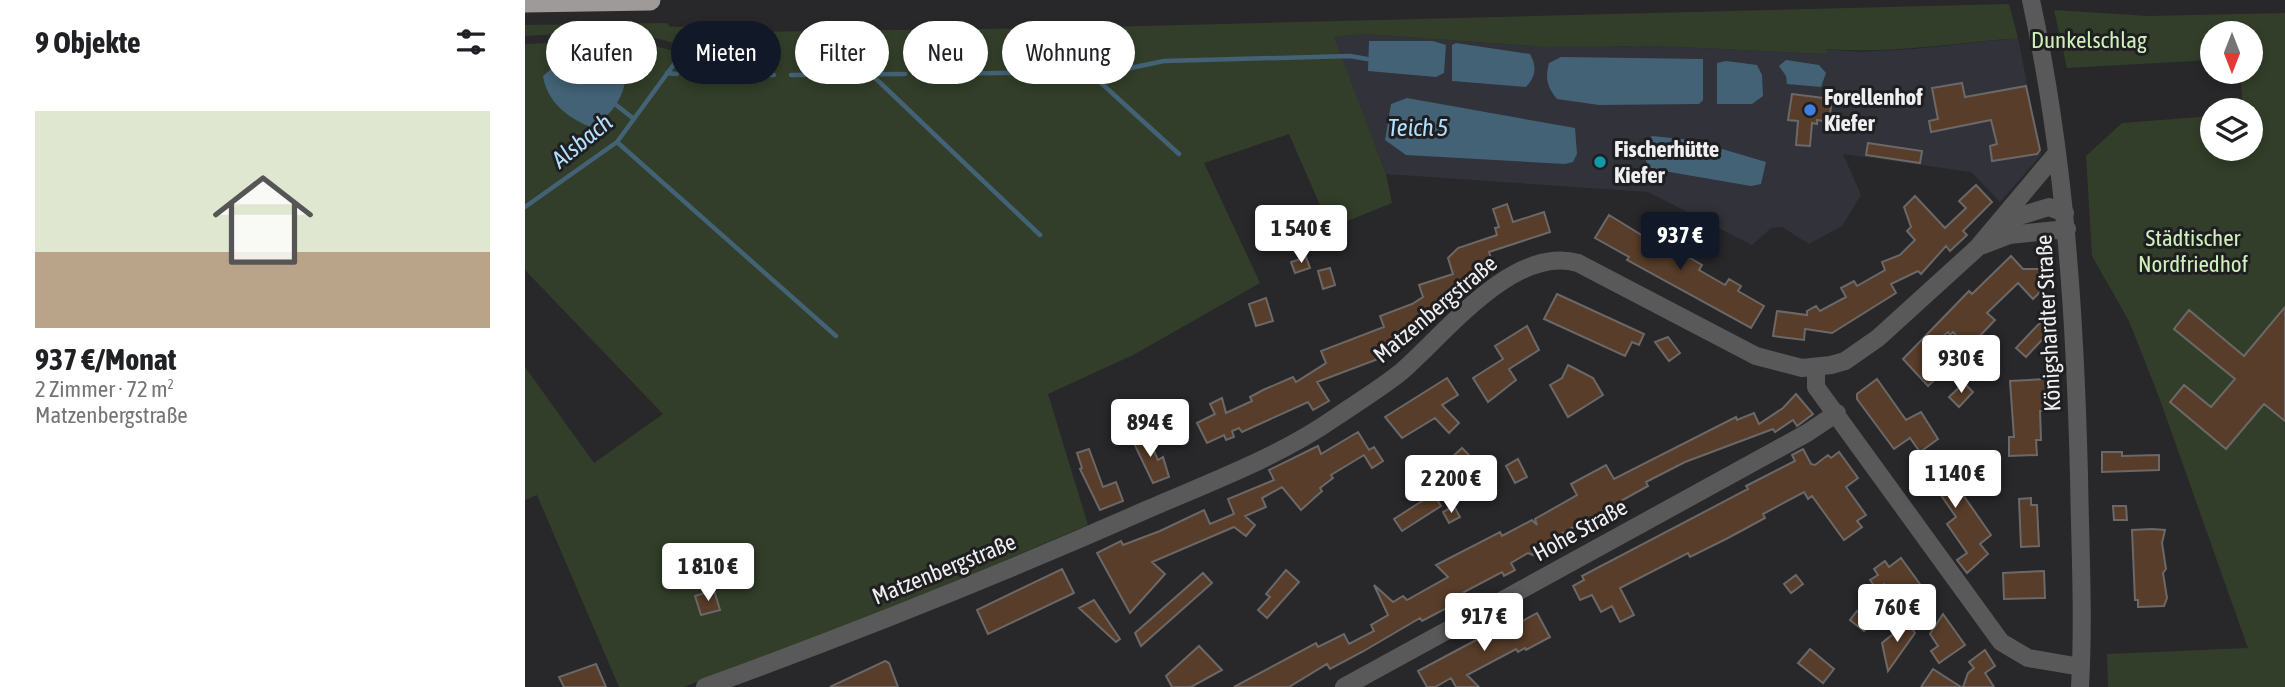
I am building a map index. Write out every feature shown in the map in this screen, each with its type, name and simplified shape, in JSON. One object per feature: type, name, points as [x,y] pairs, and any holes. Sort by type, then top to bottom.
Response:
[{"type":"highway","points":[[525,2],[650,0]]},
{"type":"street","name":"Königshardter Straße","points":[[2032,4],[2066,221],[2077,396],[2080,687]]},
{"type":"street","points":[[2056,154],[1977,248],[1870,344],[1845,360],[1816,367],[1817,387],[2001,642],[2028,658],[2081,667]]},
{"type":"street","points":[[1998,223],[2036,208],[2049,207],[2066,221]]},
{"type":"street","points":[[1977,248],[2009,235],[2066,221]]},
{"type":"street","name":"Matzenbergstraße","points":[[705,687],[832,641],[1091,534],[1273,454],[1331,421],[1399,374],[1506,277],[1529,266],[1558,260],[1578,263],[1756,356],[1794,367],[1816,367]]},
{"type":"street","name":"Hohe Straße","points":[[1344,687],[1807,433],[1837,412]]},
{"type":"shaded area","points":[[1364,34],[1546,47],[1658,46],[1825,54],[1825,49],[1859,52],[1914,49],[2018,38],[2041,155],[2000,202],[1971,172],[1843,154],[1861,195],[1842,226],[1809,244],[1782,227],[1771,228],[1752,245],[1648,192],[1386,174],[1333,37]]},
{"type":"green space","points":[[2009,4],[2018,38],[1898,49],[1826,49],[1826,54],[1658,46],[1546,47],[1364,34],[1334,37],[1386,174],[1392,203],[1330,228],[1289,134],[1204,163],[1260,283],[1133,355],[1048,394],[1088,525],[831,634],[683,687],[619,687],[537,495],[525,500],[525,367],[594,463],[663,414],[525,270],[525,44],[546,43],[546,84],[657,84],[657,47],[671,51],[671,84],[781,84],[781,31],[795,31],[795,84],[889,84],[889,30],[903,30],[903,84],[988,84],[988,29],[1002,29],[1002,84],[1135,84],[1135,26]]},
{"type":"green space","name":"Städtischer Nordfriedhof","points":[[2054,10],[2148,16],[2285,13],[2285,687],[2108,687],[2107,654],[2248,648],[2159,397],[2129,321],[2092,256],[2086,156],[2122,123],[2200,117],[2200,161],[2263,161],[2263,98],[2242,98],[2241,84],[2263,84],[2263,21],[2200,21],[2200,61],[2067,68]]},
{"type":"green space","points":[[657,23],[667,23],[670,27],[671,42],[657,39]]},
{"type":"green space","points":[[525,25],[546,25],[546,35],[525,36]]},
{"type":"water","points":[[1369,41],[1433,41],[1446,45],[1444,73],[1436,77],[1368,71]]},
{"type":"water","points":[[1456,43],[1530,54],[1534,63],[1532,79],[1526,87],[1452,81],[1452,45]]},
{"type":"water","points":[[1561,57],[1703,59],[1703,100],[1699,104],[1599,105],[1557,99],[1549,86],[1547,73],[1549,63]]},
{"type":"water","points":[[1786,60],[1819,65],[1826,73],[1821,87],[1787,84],[1786,76],[1779,66]]},
{"type":"water","points":[[1726,61],[1757,65],[1762,75],[1763,96],[1752,104],[1717,104],[1717,63]]},
{"type":"water","points":[[546,73],[546,84],[624,84],[611,112],[590,127],[559,108],[549,94],[543,76]]},
{"type":"water","name":"Teich 5","points":[[1407,98],[1575,128],[1577,154],[1573,162],[1565,164],[1406,155],[1385,140],[1391,104]]},
{"type":"water","points":[[1652,136],[1692,140],[1766,162],[1761,184],[1751,186],[1652,169],[1646,160],[1645,142]]},
{"type":"building","points":[[1962,83],[1965,97],[2026,86],[2040,150],[2037,154],[1992,161],[1990,146],[1997,144],[1991,120],[1931,132],[1929,121],[1938,119],[1932,88]]},
{"type":"building","name":"Forellenhof Kiefer","points":[[1792,94],[1832,99],[1829,122],[1817,120],[1817,124],[1812,123],[1810,146],[1796,145],[1798,121],[1788,120]]},
{"type":"building","points":[[1868,143],[1922,151],[1920,163],[1866,155]]},
{"type":"building","points":[[1976,185],[1992,202],[1963,231],[1967,235],[1950,251],[1946,246],[1921,274],[1918,271],[1891,284],[1896,293],[1832,333],[1805,329],[1804,340],[1773,336],[1777,311],[1807,315],[1807,311],[1816,306],[1820,311],[1846,297],[1841,288],[1854,281],[1857,286],[1885,270],[1882,262],[1900,255],[1915,240],[1907,231],[1911,227],[1904,207],[1915,196],[1945,228],[1966,208],[1959,201]]},
{"type":"building","points":[[1507,204],[1513,222],[1544,212],[1550,232],[1489,252],[1494,267],[1457,281],[1462,297],[1428,311],[1429,316],[1414,321],[1419,334],[1390,345],[1394,353],[1317,382],[1329,401],[1313,410],[1308,402],[1242,432],[1239,428],[1232,431],[1234,437],[1226,440],[1224,435],[1207,443],[1197,423],[1215,414],[1210,404],[1222,398],[1226,413],[1252,401],[1250,397],[1263,390],[1293,377],[1296,382],[1326,363],[1321,351],[1384,327],[1380,316],[1423,297],[1419,285],[1453,274],[1448,258],[1458,248],[1497,235],[1495,228],[1499,227],[1493,209]]},
{"type":"building","points":[[1609,215],[1682,260],[1685,255],[1702,265],[1699,270],[1725,285],[1729,279],[1741,286],[1738,291],[1764,306],[1751,328],[1627,260],[1629,257],[1595,238]]},
{"type":"building","points":[[2011,256],[2023,269],[2046,269],[2046,286],[2033,299],[2018,283],[1987,313],[1995,320],[1974,342],[1971,339],[1965,345],[1953,332],[1950,335],[1948,332],[1929,348],[1948,367],[1928,386],[1903,359],[1969,291],[1972,294]]},
{"type":"building","points":[[1306,257],[1310,268],[1295,273],[1291,262]]},
{"type":"building","points":[[1330,268],[1335,285],[1323,289],[1318,271]]},
{"type":"building","points":[[1557,294],[1644,334],[1639,345],[1632,342],[1625,356],[1544,319]]},
{"type":"building","points":[[1266,298],[1273,321],[1256,326],[1249,304]]},
{"type":"building","points":[[2285,307],[2285,421],[2264,404],[2226,449],[2170,402],[2184,385],[2211,407],[2235,379],[2174,329],[2189,310],[2244,356]]},
{"type":"building","points":[[2053,309],[2053,328],[2026,357],[2016,348]]},
{"type":"building","points":[[1527,326],[1539,350],[1509,369],[1516,380],[1488,402],[1473,378],[1503,359],[1495,346]]},
{"type":"building","points":[[1668,337],[1680,353],[1669,361],[1655,342]]},
{"type":"building","points":[[1568,365],[1593,378],[1603,395],[1568,417],[1550,385],[1562,378]]},
{"type":"building","points":[[1447,378],[1458,395],[1442,405],[1459,423],[1449,433],[1435,418],[1402,438],[1385,417]]},
{"type":"building","points":[[1877,379],[1906,420],[1921,412],[1938,439],[1920,452],[1910,438],[1894,449],[1857,399],[1857,394]]},
{"type":"building","points":[[2046,379],[2047,402],[2045,411],[2040,411],[2041,440],[2036,440],[2037,455],[2009,456],[2009,437],[2014,437],[2010,381]]},
{"type":"building","points":[[1964,383],[1973,392],[1959,407],[1949,397]]},
{"type":"building","points":[[1796,394],[1813,414],[1797,426],[1793,420],[1775,432],[1773,429],[1685,462],[1646,482],[1648,486],[1534,549],[1533,555],[1528,553],[1511,563],[1515,570],[1504,576],[1502,572],[1464,592],[1470,598],[1458,605],[1456,603],[1422,621],[1420,618],[1330,669],[1327,664],[1289,687],[1234,687],[1316,643],[1318,647],[1344,634],[1349,644],[1374,631],[1371,625],[1388,615],[1374,585],[1393,602],[1403,596],[1407,600],[1448,577],[1436,565],[1500,532],[1502,536],[1532,520],[1537,525],[1535,519],[1577,495],[1571,484],[1606,465],[1614,479],[1736,417],[1737,420],[1754,413],[1759,424],[1783,408]]},
{"type":"building","points":[[1128,431],[1149,440],[1158,460],[1163,457],[1169,477],[1153,483]]},
{"type":"building","points":[[1358,432],[1369,450],[1374,447],[1383,461],[1372,468],[1364,455],[1331,475],[1333,478],[1320,488],[1322,491],[1301,510],[1282,487],[1262,498],[1266,507],[1245,516],[1255,525],[1246,536],[1234,527],[1152,562],[1165,574],[1130,613],[1097,553],[1121,541],[1123,545],[1160,531],[1204,510],[1210,524],[1234,514],[1228,499],[1274,480],[1269,470],[1318,446],[1321,454]]},
{"type":"building","points":[[1462,448],[1490,476],[1480,486],[1452,457]]},
{"type":"building","points":[[1089,449],[1103,487],[1116,482],[1123,501],[1100,510],[1080,469],[1082,468],[1077,453]]},
{"type":"building","points":[[1803,449],[1811,464],[1815,465],[1828,455],[1831,458],[1839,452],[1858,478],[1846,487],[1866,515],[1857,521],[1862,527],[1844,540],[1812,496],[1808,499],[1804,492],[1763,514],[1765,518],[1728,538],[1690,557],[1688,553],[1620,588],[1634,615],[1620,622],[1612,606],[1601,612],[1592,595],[1580,600],[1573,586],[1584,580],[1582,576],[1748,489],[1746,486],[1795,461],[1792,455]]},
{"type":"building","points":[[1933,452],[1991,535],[1980,544],[1988,554],[1967,573],[1957,560],[1967,553],[1947,524],[1956,517],[1936,488],[1927,494],[1910,468]]},
{"type":"building","points":[[2102,452],[2122,452],[2122,456],[2159,455],[2159,470],[2102,472]]},
{"type":"building","points":[[1518,459],[1527,477],[1515,483],[1506,466]]},
{"type":"building","points":[[1433,494],[1441,506],[1402,531],[1394,519]]},
{"type":"building","points":[[2031,498],[2031,505],[2037,505],[2039,546],[2021,547],[2019,499]]},
{"type":"building","points":[[1454,506],[1460,517],[1449,523],[1443,512]]},
{"type":"building","points":[[2113,506],[2126,506],[2127,520],[2114,520]]},
{"type":"building","points":[[2132,530],[2165,530],[2162,543],[2167,598],[2164,606],[2138,607],[2138,600],[2135,600]]},
{"type":"building","points":[[1901,558],[1933,602],[1911,618],[1884,584],[1877,589],[1870,580],[1878,575],[1874,569],[1885,561],[1889,567]]},
{"type":"building","points":[[1062,569],[1074,593],[988,634],[977,610]]},
{"type":"building","points":[[1286,570],[1299,582],[1267,618],[1258,610],[1270,597],[1266,594]]},
{"type":"building","points":[[2044,571],[2045,598],[2004,599],[2003,573]]},
{"type":"building","points":[[1203,573],[1212,583],[1141,646],[1135,633]]},
{"type":"building","points":[[1796,575],[1803,584],[1791,593],[1784,584]]},
{"type":"building","points":[[714,590],[720,610],[701,615],[695,596]]},
{"type":"building","points":[[1094,600],[1120,639],[1116,642],[1079,608]]},
{"type":"building","points":[[1857,611],[1871,622],[1864,631],[1850,620]]},
{"type":"building","points":[[1537,613],[1550,637],[1526,650],[1525,648],[1518,652],[1516,649],[1467,675],[1479,687],[1456,687],[1451,678],[1435,687],[1427,687],[1418,671],[1493,631],[1508,624],[1510,628]]},
{"type":"building","points":[[1943,614],[1965,645],[1939,663],[1931,651],[1938,646],[1930,634]]},
{"type":"building","points":[[1908,622],[1915,633],[1888,671],[1882,643]]},
{"type":"building","points":[[1199,646],[1222,670],[1191,687],[1172,687],[1166,676]]},
{"type":"building","points":[[1810,649],[1834,669],[1823,683],[1798,663]]},
{"type":"building","points":[[1985,650],[1995,666],[1985,673],[1994,687],[1963,687],[1968,673],[1974,668],[1969,662]]},
{"type":"building","points":[[885,661],[889,663],[898,687],[830,687]]},
{"type":"building","points":[[596,664],[606,687],[564,687],[559,677]]},
{"type":"building","points":[[1933,669],[1961,687],[1921,687]]},
{"type":"waterway","points":[[1135,67],[1164,61],[1350,56],[1367,59]]},
{"type":"waterway","name":"Alsbach","points":[[525,207],[617,142],[671,68]]},
{"type":"waterway","points":[[988,73],[1089,72],[1179,154]]},
{"type":"waterway","name":"Alsbach","points":[[667,73],[671,73]]},
{"type":"waterway","points":[[791,75],[903,74]]},
{"type":"waterway","points":[[881,84],[1040,235]]},
{"type":"waterway","points":[[615,104],[634,119]]},
{"type":"waterway","points":[[617,142],[836,336]]},
{"type":"place","name":"Forellenhof Kiefer","points":[[1810,110]]},
{"type":"place","name":"Fischerhütte Kiefer","points":[[1600,162]]},
{"type":"park label","name":"Dunkelschlag","points":[[2089,40]]}]
